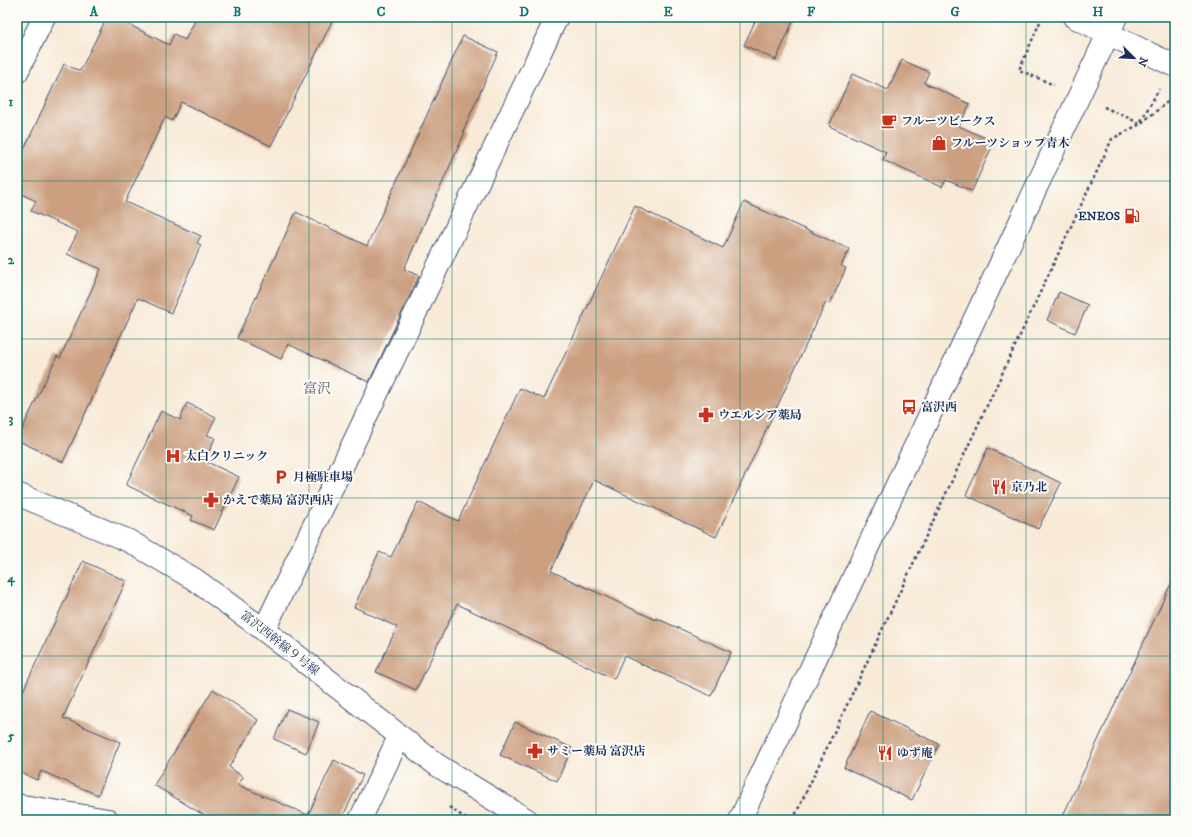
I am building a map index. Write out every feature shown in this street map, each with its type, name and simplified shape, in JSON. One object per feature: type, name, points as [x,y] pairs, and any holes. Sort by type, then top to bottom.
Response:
[{"type":"street","points":[[17,72],[44,17]]},
{"type":"street","points":[[264,630],[557,17]]},
{"type":"street","points":[[1074,17],[1112,25],[1175,66]]},
{"type":"street","points":[[740,820],[1112,25]]},
{"type":"street","name":"富沢西幹線９号線","points":[[17,494],[129,541],[194,579],[264,630],[437,765],[527,820]]},
{"type":"street","points":[[360,820],[400,737]]},
{"type":"street","points":[[19,810],[108,820]]},
{"type":"path","points":[[1040,22],[1019,70],[1057,86]]},
{"type":"path","points":[[1140,124],[1160,87]]},
{"type":"path","points":[[793,820],[1112,139],[1140,124],[1170,100],[1175,103]]},
{"type":"path","points":[[1102,106],[1140,124]]},
{"type":"path","points":[[443,802],[468,820]]},
{"type":"building","points":[[107,17],[114,17],[169,45],[174,34],[185,40],[197,17],[334,17],[271,146],[181,102],[172,121],[165,117],[125,202],[201,236],[197,243],[201,245],[171,313],[138,298],[63,462],[17,440],[57,356],[60,358],[101,269],[67,254],[78,232],[31,211],[36,201],[17,192],[17,164],[64,64],[80,71]]},
{"type":"building","points":[[757,17],[795,17],[776,60],[744,45]]},
{"type":"building","points":[[463,36],[498,52],[463,131],[465,132],[404,269],[419,276],[369,382],[288,344],[281,359],[237,338],[296,212],[367,246]]},
{"type":"building","points":[[902,60],[929,72],[924,83],[970,104],[959,126],[994,142],[972,191],[946,180],[942,187],[883,160],[886,152],[829,126],[852,74],[888,90]]},
{"type":"building","points":[[744,202],[849,249],[841,266],[846,268],[830,304],[826,302],[716,537],[594,480],[551,571],[656,620],[656,618],[731,652],[711,696],[624,656],[614,679],[457,604],[416,690],[376,672],[397,627],[354,607],[379,552],[391,557],[418,502],[458,521],[520,388],[544,399],[635,206],[723,248]]},
{"type":"building","points":[[1059,292],[1088,305],[1075,333],[1047,320]]},
{"type":"building","points":[[187,403],[216,417],[207,435],[215,438],[205,461],[239,477],[214,530],[191,520],[193,516],[126,485],[161,411],[180,420]]},
{"type":"building","points":[[988,448],[1061,483],[1038,529],[966,495]]},
{"type":"building","points":[[83,561],[126,581],[63,718],[120,742],[98,795],[41,771],[37,780],[17,771],[17,704]]},
{"type":"building","points":[[1175,575],[1175,820],[1061,820]]},
{"type":"building","points":[[213,689],[258,720],[229,767],[243,777],[238,785],[308,815],[334,760],[363,775],[341,820],[212,820],[154,785]]},
{"type":"building","points":[[287,709],[319,722],[306,753],[274,739]]},
{"type":"building","points":[[870,711],[939,744],[912,800],[844,768]]},
{"type":"building","points":[[515,722],[572,748],[557,781],[500,755]]},
{"type":"place","name":"フルーツピークス","points":[[889,121]]},
{"type":"place","name":"フルーツショップ青木","points":[[939,143]]},
{"type":"place","name":"ENEOS","points":[[1132,216]]},
{"type":"place","name":"富沢西","points":[[909,407]]},
{"type":"place","name":"ウエルシア薬局","points":[[706,415]]},
{"type":"place","name":"太白クリニック","points":[[173,456]]},
{"type":"place","name":"月極駐車場","points":[[281,477]]},
{"type":"place","name":"京乃北","points":[[999,487]]},
{"type":"place","name":"かえで薬局 富沢西店","points":[[211,500]]},
{"type":"place","name":"サミー薬局 富沢店","points":[[535,751]]},
{"type":"place","name":"ゆず庵","points":[[885,753]]},
{"type":"district","name":"富沢","points":[[317,388]]}]
